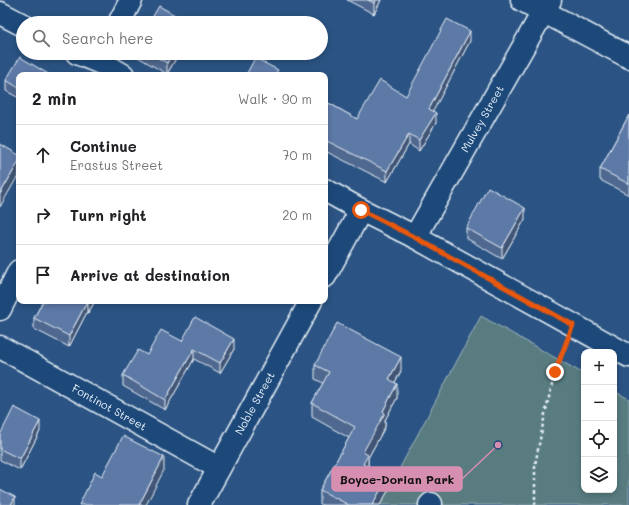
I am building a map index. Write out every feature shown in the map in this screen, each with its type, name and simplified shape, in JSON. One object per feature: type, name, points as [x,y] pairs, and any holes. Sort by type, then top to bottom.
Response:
[{"type":"street","points":[[123,16],[131,0]]},
{"type":"street","points":[[522,0],[547,6],[629,57]]},
{"type":"street","name":"Mulvey Street","points":[[416,238],[547,6]]},
{"type":"street","points":[[0,12],[16,21]]},
{"type":"street","points":[[94,60],[111,67]]},
{"type":"street","points":[[328,192],[416,238],[629,356]]},
{"type":"street","points":[[328,270],[361,210]]},
{"type":"street","points":[[0,309],[16,277]]},
{"type":"street","name":"Noble Street","points":[[199,505],[309,304]]},
{"type":"street","name":"Fontinot Street","points":[[0,347],[219,468]]},
{"type":"path","points":[[535,505],[535,465],[545,414],[555,372],[573,325]]},
{"type":"green space","points":[[481,316],[581,372],[581,493],[617,493],[617,393],[629,399],[629,505],[380,505]]},
{"type":"building","points":[[368,0],[375,0],[374,3]]},
{"type":"building","points":[[159,6],[177,16],[153,16]]},
{"type":"building","points":[[447,19],[470,31],[429,109],[436,113],[419,140],[409,134],[387,171],[328,142],[328,103],[357,119],[380,80],[406,96]]},
{"type":"building","points":[[18,60],[25,60],[45,72],[16,72],[16,86],[6,80]]},
{"type":"building","points":[[162,60],[169,60],[167,63]]},
{"type":"building","points":[[254,60],[259,60],[278,70],[277,72],[248,72]]},
{"type":"building","points":[[629,115],[629,184],[600,169]]},
{"type":"building","points":[[0,144],[16,153],[16,166],[0,194]]},
{"type":"building","points":[[488,187],[525,208],[502,248],[466,228]]},
{"type":"building","points":[[41,304],[86,304],[69,336],[34,318]]},
{"type":"building","points":[[195,317],[234,339],[220,363],[194,349],[165,400],[123,375],[138,350],[147,355],[161,330],[182,341]]},
{"type":"building","points":[[337,323],[401,357],[389,379],[397,384],[383,411],[385,413],[363,452],[368,455],[363,464],[388,477],[372,505],[349,505],[320,490],[355,427],[312,403],[329,372],[315,365]]},
{"type":"building","points":[[14,407],[40,421],[20,459],[0,449],[0,435]]},
{"type":"building","points":[[123,436],[164,457],[139,505],[79,505],[95,472],[102,476]]},
{"type":"building","points":[[0,489],[15,497],[11,505],[0,505]]},
{"type":"place","name":"Boyce-Dorian Park","points":[[498,445]]},
{"type":"route","points":[[361,210],[416,238],[573,325],[555,372]]}]
